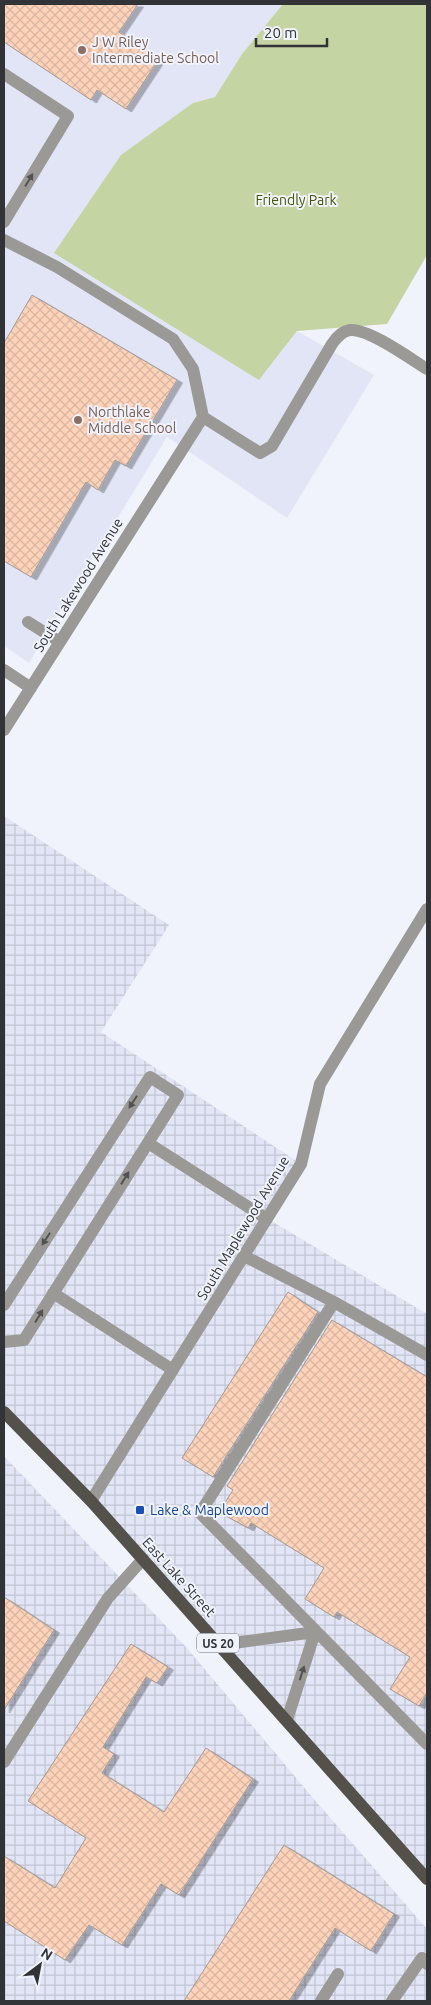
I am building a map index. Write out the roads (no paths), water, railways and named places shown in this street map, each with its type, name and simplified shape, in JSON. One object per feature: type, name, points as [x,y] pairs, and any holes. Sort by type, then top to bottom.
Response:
[{"type":"main road","name":"East Lake Street","points":[[4,1412],[91,1501],[427,1879]]},
{"type":"street","points":[[4,74],[68,116],[4,222]]},
{"type":"street","points":[[4,240],[57,266],[173,339],[193,368],[203,417],[260,453],[272,446],[332,344],[338,336],[349,330],[364,332],[427,369]]},
{"type":"street","name":"South Lakewood Avenue","points":[[4,730],[203,417]]},
{"type":"street","points":[[28,622],[60,642]]},
{"type":"street","points":[[4,670],[31,688]]},
{"type":"street","name":"South Maplewood Avenue","points":[[91,1501],[301,1164],[320,1084],[427,908]]},
{"type":"street","points":[[4,1305],[150,1077],[178,1095],[24,1340],[4,1342]]},
{"type":"street","points":[[148,1142],[268,1218]]},
{"type":"street","points":[[244,1256],[334,1302],[427,1356]]},
{"type":"street","points":[[53,1293],[173,1370]]},
{"type":"street","points":[[334,1302],[200,1513],[427,1744]]},
{"type":"street","points":[[4,1762],[108,1598],[143,1559]]},
{"type":"street","points":[[220,1644],[315,1632]]},
{"type":"street","points":[[287,1720],[315,1632]]},
{"type":"street","points":[[392,2001],[422,1958],[427,1964]]},
{"type":"street","points":[[321,2001],[338,1974]]},
{"type":"place","name":"J W Riley Intermediate School","points":[[82,50]]},
{"type":"place","name":"Northlake Middle School","points":[[78,420]]},
{"type":"place","name":"Lake & Maplewood","points":[[140,1510]]},
{"type":"park label","name":"Friendly Park","points":[[296,200]]}]
